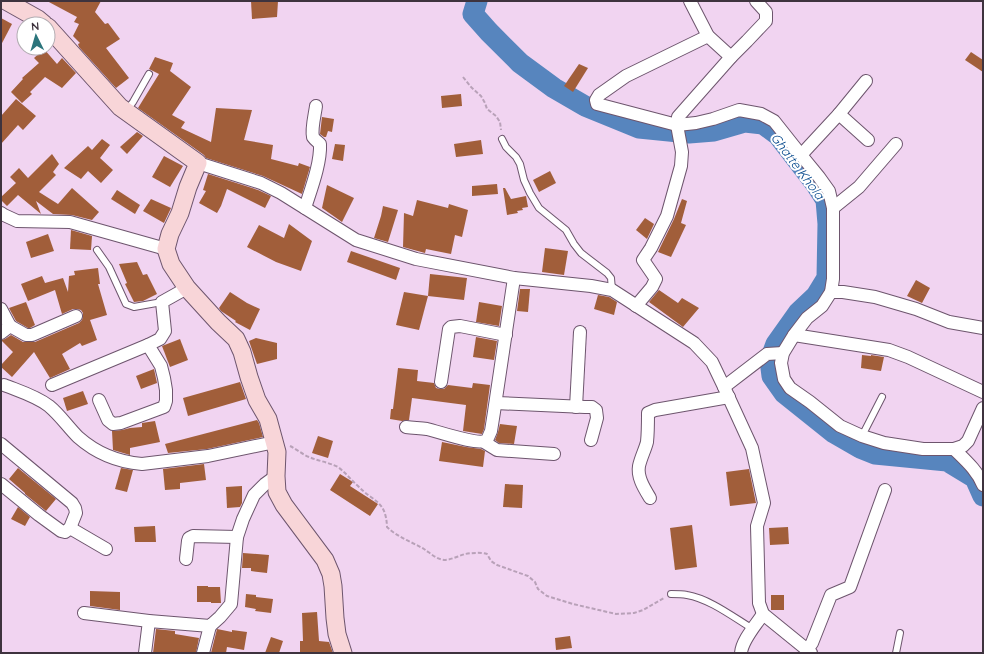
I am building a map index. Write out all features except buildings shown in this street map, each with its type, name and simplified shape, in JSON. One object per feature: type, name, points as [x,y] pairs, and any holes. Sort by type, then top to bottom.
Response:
[{"type":"street","points":[[6,1],[33,16]]},
{"type":"street","points":[[690,1],[708,36],[731,58]]},
{"type":"street","points":[[636,306],[652,287],[656,279],[643,260],[651,248],[667,216],[681,166],[682,152],[677,125],[678,117],[766,20],[766,12],[756,1]]},
{"type":"street","points":[[56,36],[120,107],[198,163],[260,183],[281,193],[356,240],[416,259],[514,278],[591,286],[612,290],[694,343],[712,362],[752,448],[764,503],[757,526],[759,603],[763,614],[809,651],[831,595],[850,587],[885,490]]},
{"type":"street","points":[[708,36],[626,76],[599,95],[596,100],[597,104],[677,125],[713,119],[739,110],[761,114],[774,121],[829,191],[833,208],[833,279],[831,292],[822,306],[807,318],[783,353],[781,363],[784,379],[790,388],[840,426],[862,436],[884,443],[923,449],[954,449],[963,446],[968,441],[983,408]]},
{"type":"street","points":[[800,155],[839,114],[866,81]]},
{"type":"street","points":[[305,208],[320,150],[320,144],[313,137],[312,131],[316,106]]},
{"type":"street","points":[[839,114],[868,140]]},
{"type":"street","points":[[833,208],[859,187],[896,144]]},
{"type":"street","points":[[198,163],[188,187],[180,213],[170,234],[166,249],[171,264],[187,288],[218,322],[236,339],[242,352],[257,400],[268,419],[275,442],[277,452],[277,492],[284,505],[325,560],[331,574],[335,618],[343,653]]},
{"type":"street","points":[[1,213],[17,221],[70,222],[166,249]]},
{"type":"street","points":[[484,442],[488,440],[491,431],[514,278]]},
{"type":"street","points":[[52,385],[160,339],[165,331],[162,302],[187,288]]},
{"type":"street","points":[[831,292],[875,296],[916,309],[949,322],[983,328]]},
{"type":"street","points":[[1,309],[6,329],[26,335],[32,335],[76,316]]},
{"type":"street","points":[[441,382],[449,329],[451,327],[460,326],[506,335]]},
{"type":"street","points":[[576,407],[580,332]]},
{"type":"street","points":[[794,335],[889,350],[908,357],[983,392]]},
{"type":"street","points":[[99,400],[108,420],[113,424],[121,423],[164,407],[166,401],[166,390],[161,366],[148,345]]},
{"type":"street","points":[[650,498],[639,474],[639,466],[647,441],[648,413],[726,392],[767,354],[783,353]]},
{"type":"street","points":[[2,385],[50,406],[79,437],[94,450],[108,456],[134,463],[142,464],[208,456],[275,442]]},
{"type":"street","points":[[496,403],[592,407],[596,410],[597,418],[591,440]]},
{"type":"street","points":[[406,427],[427,429],[475,442],[484,442],[497,450],[554,454]]},
{"type":"street","points":[[1,444],[72,503],[76,513],[70,528],[64,532],[61,531],[1,484]]},
{"type":"street","points":[[954,449],[980,477],[983,485]]},
{"type":"street","points":[[203,653],[210,626],[231,604],[236,537],[254,495],[276,476]]},
{"type":"street","points":[[70,528],[106,549]]},
{"type":"street","points":[[186,559],[188,541],[190,537],[236,537]]},
{"type":"street","points":[[84,613],[149,621],[210,626]]},
{"type":"street","points":[[741,653],[742,648],[763,614]]},
{"type":"street","points":[[144,653],[149,621]]},
{"type":"lane","points":[[126,111],[134,102],[149,74]]},
{"type":"lane","points":[[502,139],[506,147],[516,157],[520,164],[524,180],[539,208],[566,230],[581,253],[608,273],[611,278],[612,290]]},
{"type":"lane","points":[[97,250],[109,267],[126,304],[134,307],[162,302]]},
{"type":"lane","points":[[862,436],[882,397]]},
{"type":"lane","points":[[671,594],[686,594],[700,598],[753,629]]},
{"type":"lane","points":[[896,653],[900,633]]},
{"type":"path","points":[[463,77],[470,87],[481,96],[487,109],[496,116],[500,122],[502,139]]},
{"type":"path","points":[[275,442],[282,441],[308,456],[328,462],[345,472],[358,487],[379,502],[387,519],[387,527],[392,532],[439,559],[444,560],[469,553],[484,553],[487,554],[497,565],[528,576],[535,582],[538,589],[547,596],[616,614],[634,613],[643,610],[671,594]]},
{"type":"waterway","name":"Ghatte Khola","points":[[477,1],[473,14],[520,63],[554,88],[585,106],[639,128],[689,133],[714,131],[745,122],[763,124],[778,135],[815,183],[826,200],[828,224],[827,278],[816,296],[798,313],[776,344],[770,360],[772,376],[784,393],[834,433],[860,448],[875,454],[947,461],[975,478],[983,496]]}]
